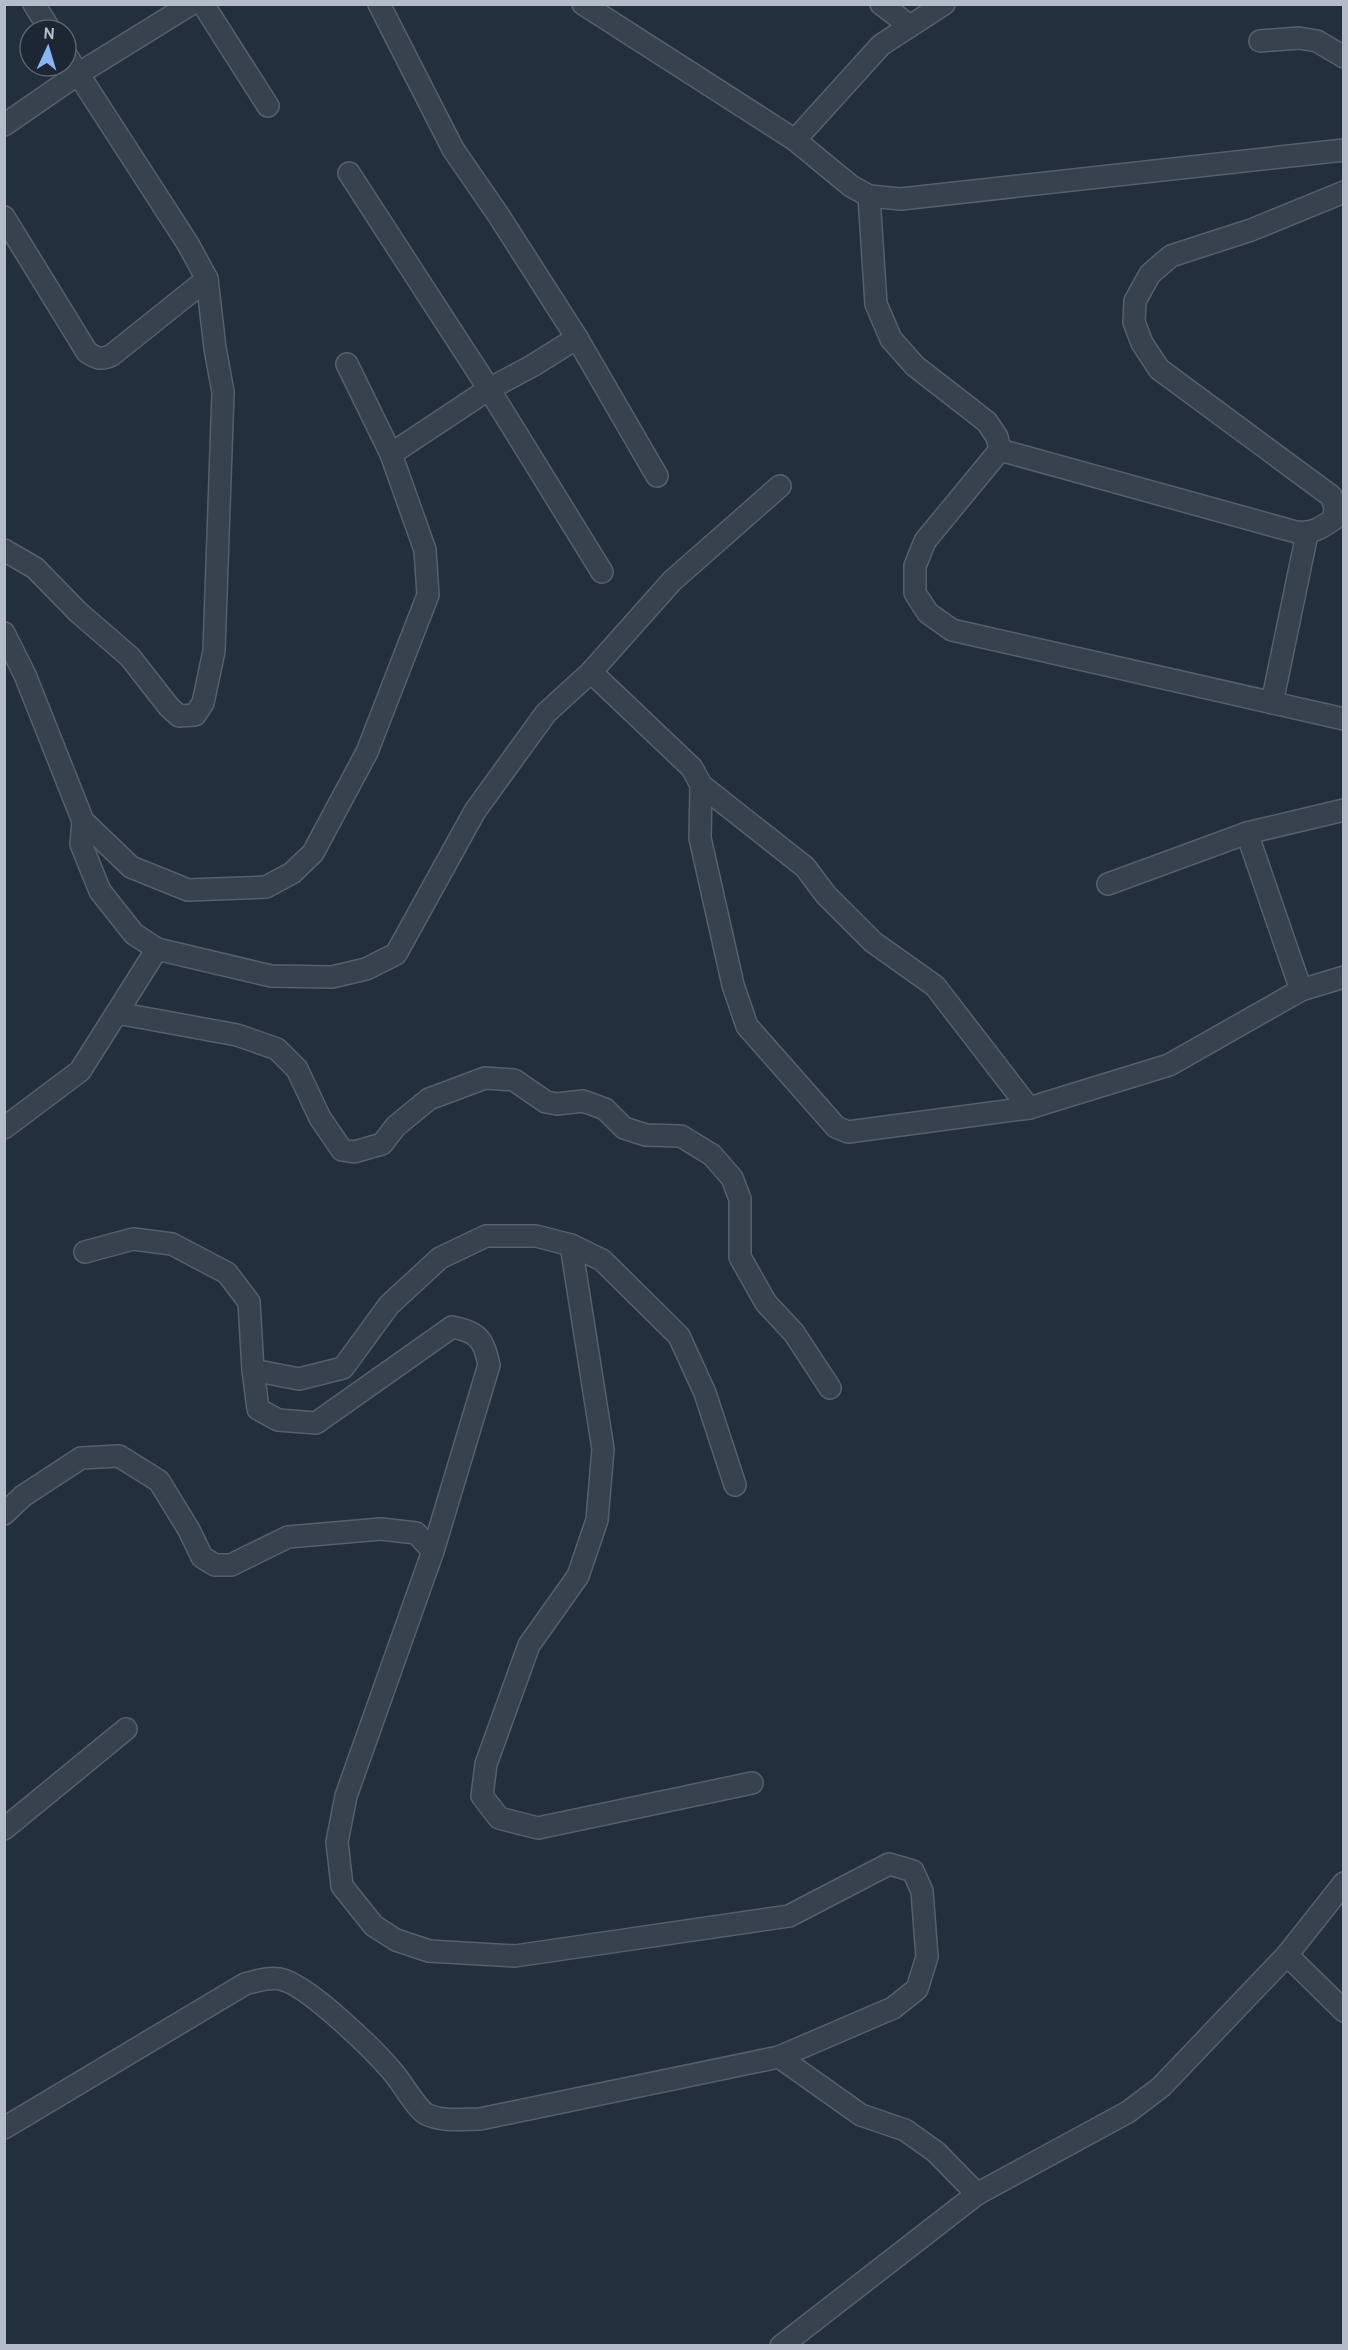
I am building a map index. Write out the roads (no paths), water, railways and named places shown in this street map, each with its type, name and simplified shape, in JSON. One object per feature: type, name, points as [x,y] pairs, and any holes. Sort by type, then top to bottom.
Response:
[{"type":"street","points":[[34,4],[43,18]]},
{"type":"street","points":[[4,550],[35,568],[78,612],[130,657],[169,707],[179,716],[195,715],[203,703],[213,651],[223,392],[207,279],[188,244],[78,74],[191,4]]},
{"type":"street","points":[[203,4],[268,106]]},
{"type":"street","points":[[379,4],[453,149],[577,338],[657,476]]},
{"type":"street","points":[[583,4],[795,140],[851,186],[869,196],[901,199],[1344,150]]},
{"type":"street","points":[[881,4],[910,26]]},
{"type":"street","points":[[795,140],[881,45],[944,4]]},
{"type":"street","points":[[1260,41],[1299,38],[1317,41],[1344,57]]},
{"type":"street","points":[[4,125],[72,78]]},
{"type":"street","points":[[349,173],[489,389],[602,572]]},
{"type":"street","points":[[1000,450],[1296,532],[1307,534],[1322,528],[1334,519],[1335,507],[1331,496],[1159,369],[1142,343],[1134,322],[1135,301],[1150,274],[1171,256],[1251,230],[1344,192]]},
{"type":"street","points":[[869,196],[876,304],[891,339],[915,366],[987,422],[997,437],[1000,450]]},
{"type":"street","points":[[4,217],[87,352],[94,357],[103,359],[112,355],[207,279]]},
{"type":"street","points":[[391,454],[489,389],[577,338]]},
{"type":"street","points":[[82,821],[131,867],[188,890],[266,887],[292,873],[313,853],[368,752],[428,595],[426,550],[391,454],[347,364]]},
{"type":"street","points":[[1000,450],[925,541],[915,566],[915,593],[928,613],[952,630],[1344,719]]},
{"type":"street","points":[[4,633],[25,675],[82,821],[81,844],[100,891],[134,934],[157,949],[272,976],[332,977],[366,969],[396,954],[475,811],[546,713],[591,672],[672,581],[780,486]]},
{"type":"street","points":[[1272,703],[1307,534]]},
{"type":"street","points":[[591,672],[692,768],[701,785],[805,867],[826,895],[873,942],[935,986],[1029,1108]]},
{"type":"street","points":[[701,785],[700,838],[733,985],[747,1026],[836,1127],[848,1132],[862,1132],[1029,1108],[1169,1065],[1301,990],[1344,977]]},
{"type":"street","points":[[1108,884],[1247,833],[1344,810]]},
{"type":"street","points":[[1247,833],[1301,990]]},
{"type":"street","points":[[4,1128],[80,1071],[157,949]]},
{"type":"street","points":[[117,1013],[237,1035],[277,1048],[297,1069],[320,1118],[342,1150],[354,1152],[382,1144],[396,1126],[429,1099],[485,1078],[514,1080],[546,1102],[556,1104],[583,1101],[605,1109],[624,1128],[646,1135],[681,1136],[712,1155],[732,1179],[740,1199],[741,1257],[765,1303],[794,1333],[830,1388]]},
{"type":"street","points":[[253,1370],[299,1379],[343,1368],[389,1305],[440,1258],[486,1236],[536,1236],[571,1245],[602,1260],[680,1336],[705,1393],[735,1485]]},
{"type":"street","points":[[4,2127],[244,1984],[263,1978],[288,1982],[316,1998],[392,2071],[424,2113],[441,2120],[480,2119],[780,2057],[892,2008],[917,1989],[927,1957],[922,1891],[913,1871],[889,1864],[789,1917],[515,1956],[429,1951],[396,1940],[374,1926],[342,1886],[337,1842],[346,1796],[434,1551],[489,1365],[485,1345],[470,1330],[453,1327],[316,1423],[278,1420],[258,1409],[249,1302],[227,1273],[172,1244],[133,1239],[85,1252]]},
{"type":"street","points":[[571,1245],[603,1449],[597,1520],[578,1576],[529,1645],[486,1764],[482,1796],[500,1818],[538,1828],[752,1783]]},
{"type":"street","points":[[4,1514],[23,1496],[81,1458],[119,1456],[159,1481],[189,1530],[202,1557],[215,1565],[231,1565],[288,1537],[381,1529],[416,1533],[434,1551]]},
{"type":"street","points":[[4,1829],[126,1729]]},
{"type":"street","points":[[781,2346],[976,2194],[1128,2112],[1161,2087],[1287,1955],[1344,1883]]},
{"type":"street","points":[[1287,1955],[1344,2011]]},
{"type":"street","points":[[780,2057],[861,2115],[905,2130],[936,2152],[976,2194]]}]
